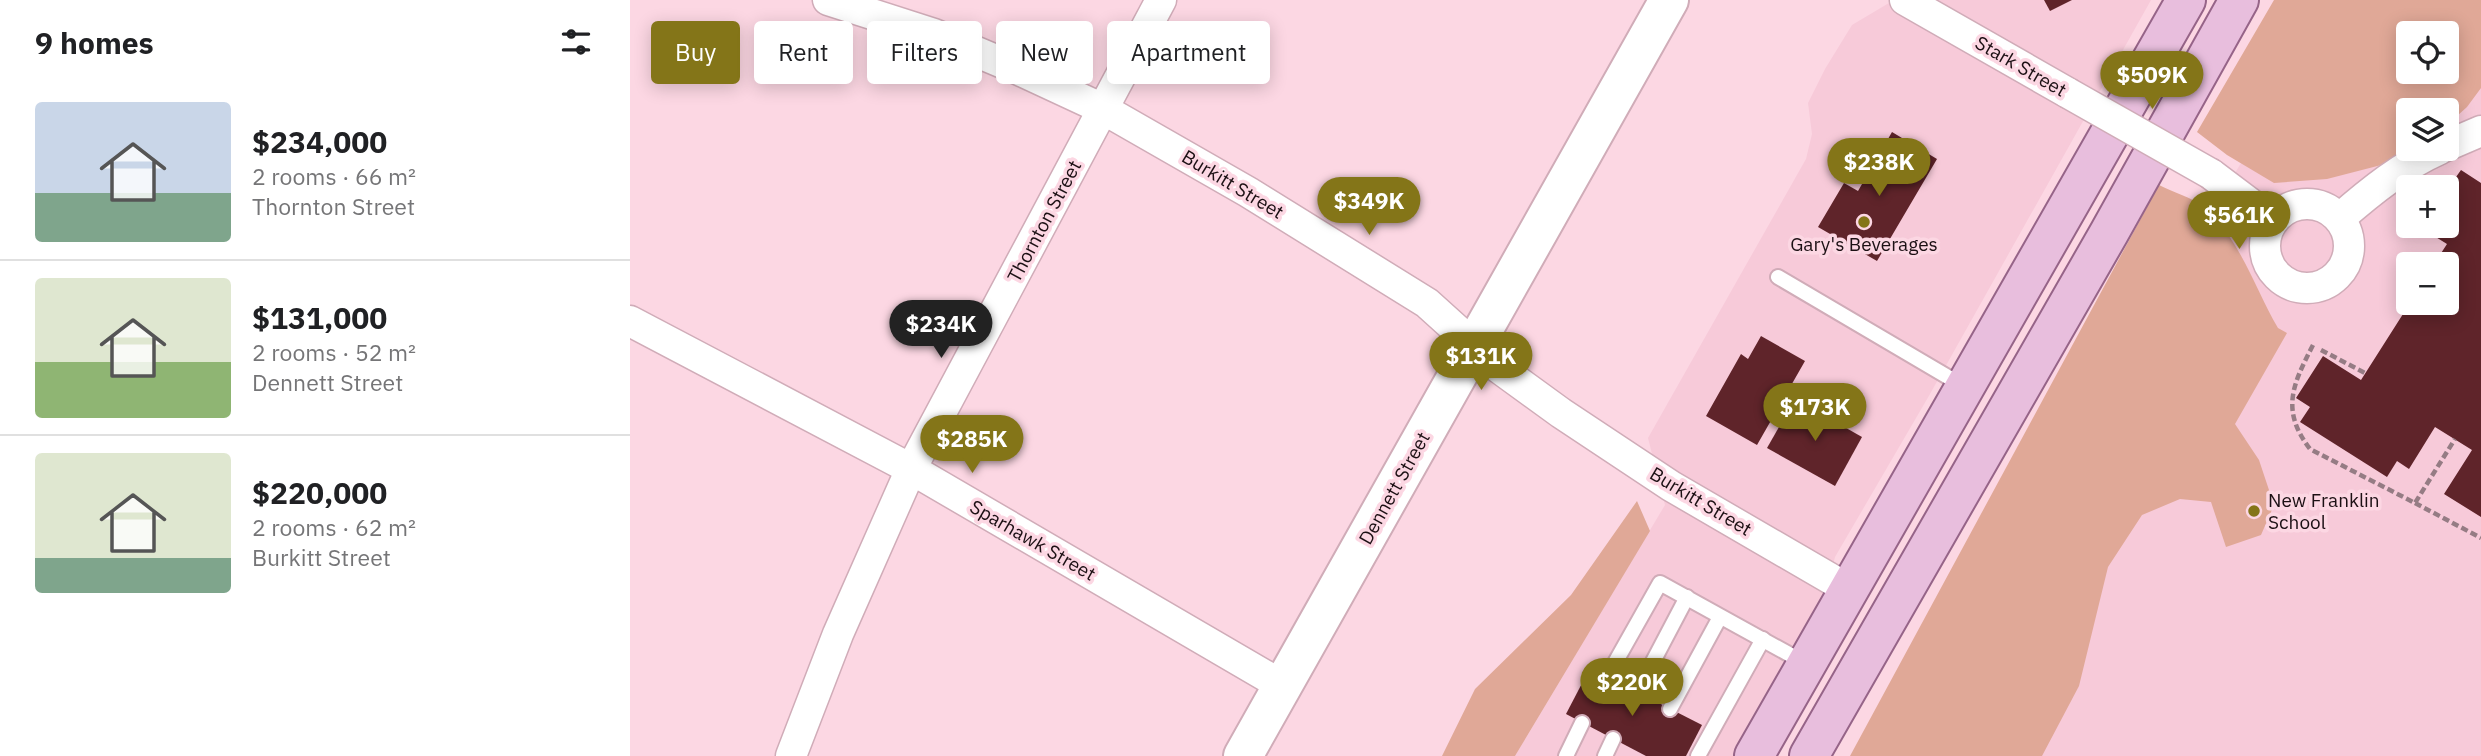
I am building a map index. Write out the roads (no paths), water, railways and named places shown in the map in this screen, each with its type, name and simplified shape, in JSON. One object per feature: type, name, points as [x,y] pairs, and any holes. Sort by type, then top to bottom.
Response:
[{"type":"main road","points":[[1754,756],[2186,0]]},
{"type":"main road","points":[[1809,756],[2109,233],[2239,0]]},
{"type":"street","name":"Burkitt Street","points":[[828,0],[934,34],[1040,78],[1103,108],[1248,192],[1427,303],[1499,368],[1561,413],[1671,486],[1850,590]]},
{"type":"street","name":"Thornton Street","points":[[794,754],[838,634],[911,469],[1161,0]]},
{"type":"street","name":"Dennett Street","points":[[1243,756],[1669,0]]},
{"type":"street","name":"Stark Street","points":[[1905,0],[2211,174],[2272,220]]},
{"type":"street","points":[[2459,140],[2481,131]]},
{"type":"street","points":[[2340,218],[2379,184],[2416,161]]},
{"type":"street","points":[[2312,204],[2329,209],[2345,226],[2350,243],[2347,260],[2340,273],[2328,283],[2312,288],[2288,284],[2277,277],[2264,253],[2264,242],[2272,220],[2287,208],[2312,204]]},
{"type":"street","name":"Sparhawk Street","points":[[630,321],[911,469],[1283,686]]},
{"type":"lane","points":[[1778,277],[1966,387]]},
{"type":"lane","points":[[1607,677],[1660,583],[1807,664]]},
{"type":"lane","points":[[1637,692],[1687,597]]},
{"type":"lane","points":[[1671,709],[1720,617]]},
{"type":"lane","points":[[1698,756],[1763,639]]},
{"type":"lane","points":[[1566,756],[1582,723]]},
{"type":"lane","points":[[1605,756],[1613,739]]},
{"type":"place","name":"Gary's Beverages","points":[[1864,222]]},
{"type":"place","name":"New Franklin School","points":[[2254,511]]}]
